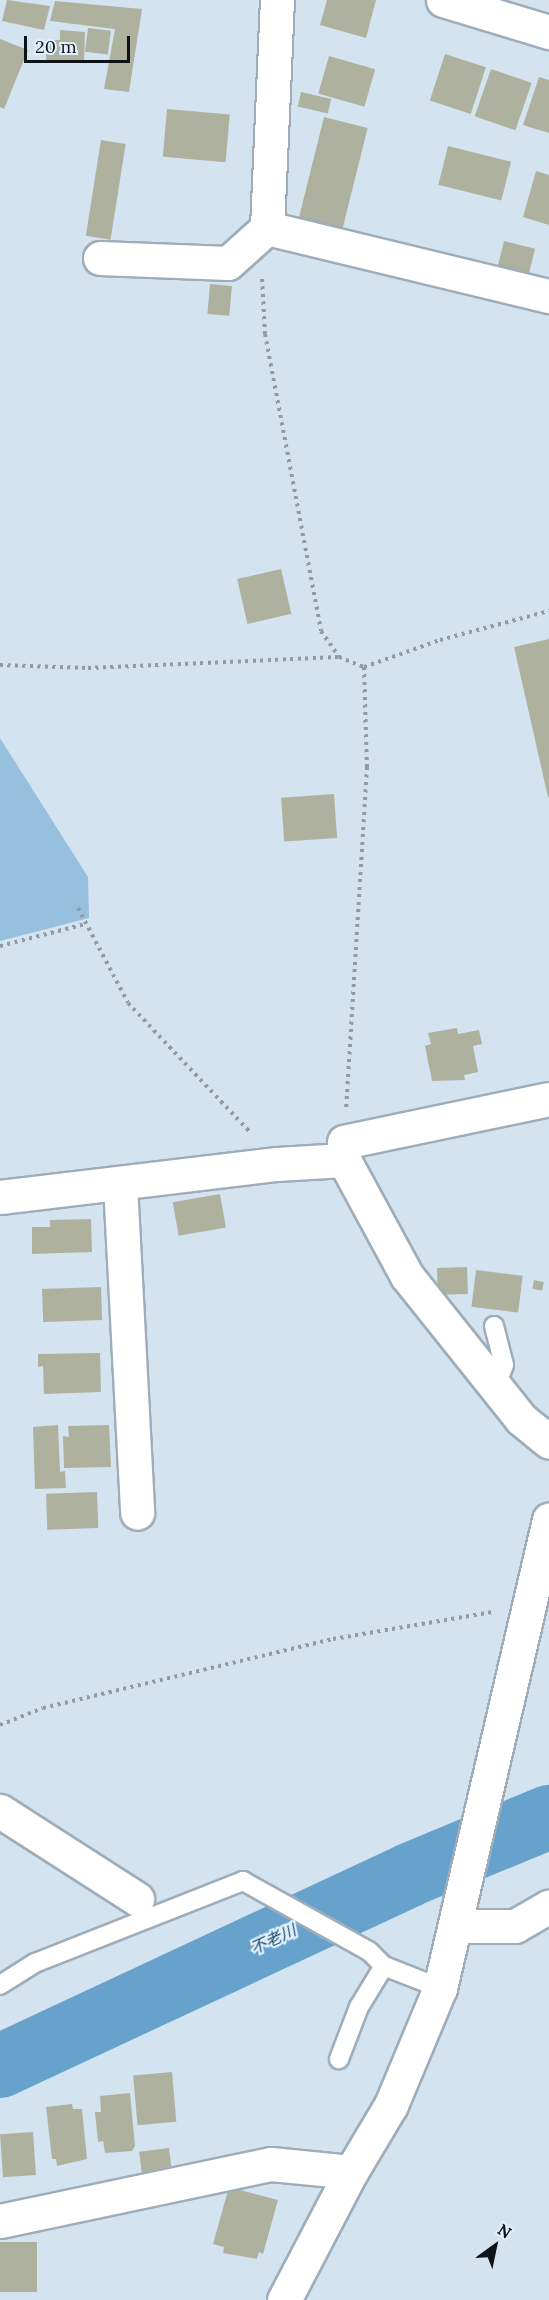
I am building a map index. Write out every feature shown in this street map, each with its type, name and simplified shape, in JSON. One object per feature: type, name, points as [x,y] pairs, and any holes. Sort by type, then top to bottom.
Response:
[{"type":"street","points":[[100,258],[228,263],[267,228],[277,0]]},
{"type":"street","points":[[443,0],[549,32]]},
{"type":"street","points":[[267,228],[549,296]]},
{"type":"street","points":[[0,1197],[277,1164],[344,1151],[549,1099]]},
{"type":"street","points":[[344,1151],[407,1276],[521,1419],[549,1442]]},
{"type":"street","points":[[120,1184],[137,1513]]},
{"type":"street","points":[[285,2300],[351,2172],[391,2105],[440,1988],[460,1912],[549,1519]]},
{"type":"street","points":[[0,1810],[137,1899]]},
{"type":"street","points":[[460,1912],[515,1926],[549,1906]]},
{"type":"street","points":[[0,2221],[272,2164],[351,2172]]},
{"type":"lane","points":[[494,1326],[504,1365],[496,1386]]},
{"type":"lane","points":[[0,1985],[35,1964],[243,1881],[369,1951],[384,1966],[440,1988]]},
{"type":"lane","points":[[339,2059],[359,2007],[384,1966]]},
{"type":"path","points":[[267,228],[262,270],[265,334],[321,632],[339,657]]},
{"type":"path","points":[[0,665],[88,668],[339,657],[364,667],[440,640],[549,611]]},
{"type":"path","points":[[344,1151],[367,767],[364,667]]},
{"type":"path","points":[[78,908],[128,1003],[277,1164]]},
{"type":"path","points":[[0,946],[86,924]]},
{"type":"path","points":[[0,1725],[64,1702],[333,1639],[459,1615],[530,1608]]},
{"type":"shaded area","points":[[0,738],[88,877],[89,918],[0,941]]},
{"type":"building","points":[[7,0],[50,6],[44,30],[2,21]]},
{"type":"building","points":[[327,0],[376,0],[366,38],[320,25]]},
{"type":"building","points":[[55,1],[142,9],[129,92],[104,89],[115,29],[50,21]]},
{"type":"building","points":[[88,28],[111,31],[108,55],[85,52]]},
{"type":"building","points":[[60,30],[85,32],[84,62],[46,60],[47,40],[60,40]]},
{"type":"building","points":[[0,39],[28,50],[4,109],[0,107]]},
{"type":"building","points":[[445,54],[486,67],[471,114],[430,101]]},
{"type":"building","points":[[329,56],[375,69],[364,107],[318,93]]},
{"type":"building","points":[[491,69],[532,83],[515,130],[475,116]]},
{"type":"building","points":[[539,77],[549,80],[549,133],[523,125]]},
{"type":"building","points":[[301,92],[331,99],[328,114],[298,107]]},
{"type":"building","points":[[167,109],[230,114],[226,162],[163,157]]},
{"type":"building","points":[[324,117],[368,128],[342,233],[298,222]]},
{"type":"building","points":[[101,140],[126,144],[111,240],[86,236]]},
{"type":"building","points":[[448,146],[511,162],[501,201],[438,185]]},
{"type":"building","points":[[536,171],[549,175],[549,225],[523,217]]},
{"type":"building","points":[[504,241],[535,249],[528,278],[497,270]]},
{"type":"building","points":[[210,284],[232,286],[229,316],[207,314]]},
{"type":"building","points":[[281,569],[291,614],[248,624],[237,579]]},
{"type":"building","points":[[549,639],[549,797],[548,797],[514,647]]},
{"type":"building","points":[[334,794],[337,838],[284,842],[281,798]]},
{"type":"building","points":[[457,1028],[458,1034],[479,1030],[482,1044],[473,1046],[478,1072],[464,1075],[465,1080],[432,1081],[425,1046],[431,1044],[428,1033]]},
{"type":"building","points":[[220,1194],[226,1227],[179,1236],[173,1202]]},
{"type":"building","points":[[91,1219],[92,1252],[32,1254],[32,1227],[50,1227],[50,1220]]},
{"type":"building","points":[[467,1267],[468,1294],[438,1295],[437,1268]]},
{"type":"building","points":[[476,1270],[523,1276],[518,1312],[471,1307]]},
{"type":"building","points":[[534,1280],[544,1282],[542,1291],[532,1289]]},
{"type":"building","points":[[101,1287],[102,1320],[43,1322],[42,1289]]},
{"type":"building","points":[[100,1353],[101,1392],[44,1394],[43,1366],[38,1367],[38,1354]]},
{"type":"building","points":[[58,1425],[60,1472],[65,1471],[66,1488],[35,1489],[33,1427]]},
{"type":"building","points":[[109,1425],[111,1467],[64,1468],[63,1436],[69,1437],[68,1426]]},
{"type":"building","points":[[97,1492],[98,1528],[47,1530],[46,1494]]},
{"type":"building","points":[[172,2072],[176,2122],[138,2125],[133,2075]]},
{"type":"building","points":[[130,2093],[135,2146],[132,2151],[105,2153],[103,2141],[98,2142],[95,2112],[101,2112],[100,2096]]},
{"type":"building","points":[[72,2104],[73,2109],[82,2109],[87,2159],[57,2166],[56,2159],[52,2159],[46,2107]]},
{"type":"building","points":[[33,2132],[36,2175],[3,2177],[0,2134]]},
{"type":"building","points":[[169,2148],[172,2174],[142,2177],[139,2152]]},
{"type":"building","points":[[229,2187],[278,2200],[263,2254],[259,2252],[257,2259],[223,2253],[224,2247],[213,2244]]},
{"type":"building","points":[[0,2242],[37,2242],[37,2292],[0,2292]]},
{"type":"waterway","name":"不老川","points":[[0,2066],[409,1875],[549,1817]]}]
